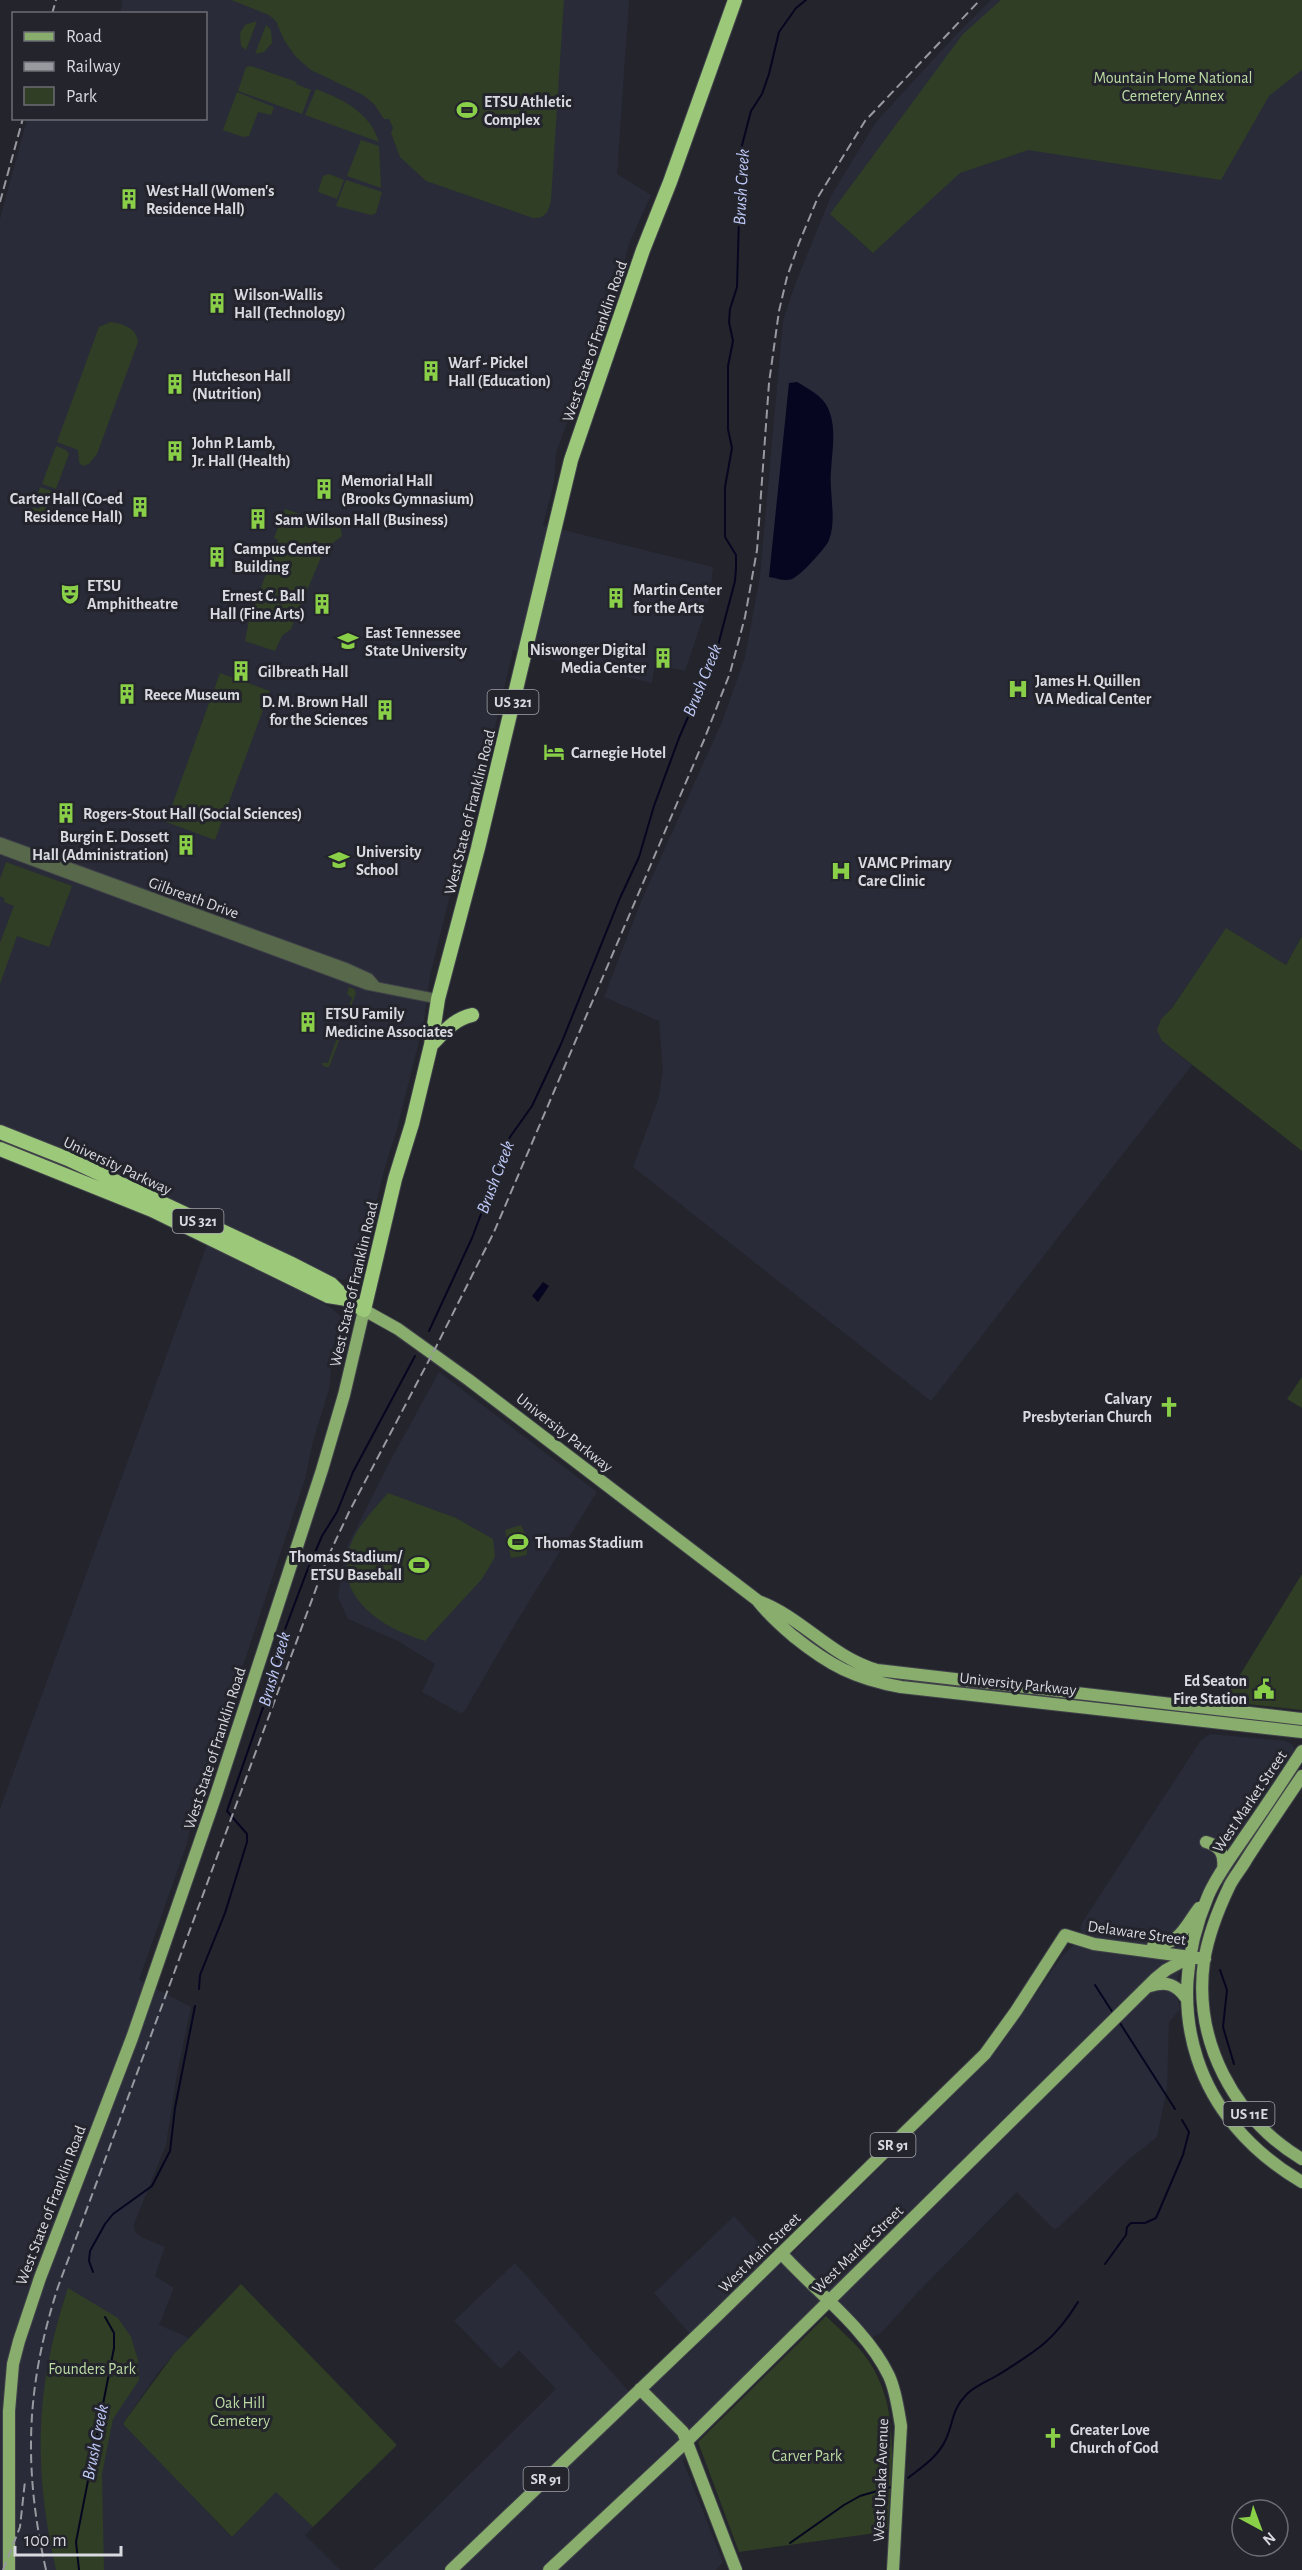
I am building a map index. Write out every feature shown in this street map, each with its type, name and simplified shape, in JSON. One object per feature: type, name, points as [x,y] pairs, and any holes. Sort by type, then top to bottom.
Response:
[{"type":"highway","name":"West State of Franklin Road","points":[[364,1310],[395,1179],[411,1131],[431,1045],[438,999],[478,848],[571,460],[643,250],[670,182],[735,0]]},
{"type":"highway","points":[[431,1045],[451,1024],[462,1017],[472,1015]]},
{"type":"highway","name":"University Parkway","points":[[0,1132],[45,1149],[290,1263],[331,1284],[347,1300],[364,1310]]},
{"type":"highway","name":"University Parkway","points":[[0,1149],[152,1210],[328,1296],[347,1300]]},
{"type":"highway","points":[[40,1164],[45,1149]]},
{"type":"main road","name":"University Parkway","points":[[364,1310],[398,1329],[469,1380],[757,1600],[774,1607],[841,1655],[877,1670],[1302,1719]]},
{"type":"main road","name":"West State of Franklin Road","points":[[9,2570],[9,2411],[13,2364],[19,2341],[40,2278],[132,2038],[216,1795],[322,1470],[344,1395],[364,1310]]},
{"type":"main road","name":"University Parkway","points":[[757,1600],[767,1614],[827,1662],[853,1676],[873,1682],[1302,1732]]},
{"type":"main road","name":"West Market Street","points":[[1223,1869],[1302,1751]]},
{"type":"main road","name":"West Market Street","points":[[1205,1959],[1229,1888],[1302,1776]]},
{"type":"main road","points":[[1206,1842],[1221,1850],[1224,1860],[1223,1869]]},
{"type":"main road","name":"US 11E","points":[[1223,1869],[1208,1895],[1198,1920],[1190,1957],[1186,1998],[1192,2042],[1209,2089],[1247,2141],[1269,2161],[1302,2182]]},
{"type":"main road","points":[[1134,1948],[1167,1945],[1174,1941],[1208,1895]]},
{"type":"main road","name":"Delaware Street","points":[[1065,1935],[1094,1944],[1205,1959]]},
{"type":"main road","name":"West Main Street","points":[[451,2570],[985,2054],[1065,1935]]},
{"type":"main road","points":[[1161,1952],[1168,1959],[1166,1970]]},
{"type":"main road","name":"West Market Street","points":[[549,2570],[687,2440],[1149,1986],[1166,1970],[1190,1957]]},
{"type":"main road","name":"US 11E","points":[[1205,1959],[1202,1993],[1204,2014],[1217,2065],[1252,2118],[1273,2139],[1302,2159]]},
{"type":"main road","points":[[1149,1986],[1160,1983],[1170,1984],[1177,1987],[1186,1998]]},
{"type":"main road","name":"West Unaka Avenue","points":[[781,2253],[873,2350],[889,2376],[901,2426],[893,2570]]},
{"type":"main road","points":[[640,2389],[683,2432],[736,2570]]},
{"type":"street","name":"Gilbreath Drive","points":[[0,842],[347,968],[369,978],[375,985]]},
{"type":"street","name":"Gilbreath Drive","points":[[0,849],[366,985],[438,999]]},
{"type":"shaded area","name":"East Tennessee State University","points":[[122,0],[629,0],[617,174],[651,195],[629,244],[621,274],[556,453],[554,482],[543,525],[713,567],[710,596],[685,671],[655,664],[652,683],[513,650],[474,817],[456,871],[430,976],[424,1021],[397,1129],[385,1167],[360,1268],[353,1279],[342,1280],[323,1273],[283,1252],[0,1128],[0,219],[27,120],[207,120],[207,12],[121,12]]},
{"type":"shaded area","name":"James H. Quillen VA Medical Center","points":[[991,0],[1302,0],[1302,936],[1286,965],[1226,929],[1172,1008],[1161,1019],[1162,1041],[1192,1065],[931,1401],[633,1167],[659,1097],[663,1068],[659,1021],[604,997],[642,899],[722,722],[745,657],[760,576],[783,320],[796,282],[831,196],[876,122]]},
{"type":"shaded area","points":[[797,382],[822,400],[831,416],[833,515],[827,544],[795,577],[783,580],[769,577],[789,383]]},
{"type":"shaded area","points":[[207,1245],[251,1268],[253,1265],[287,1283],[333,1309],[342,1318],[333,1347],[329,1390],[313,1441],[305,1479],[245,1660],[227,1706],[212,1763],[198,1798],[186,1846],[139,1980],[191,2007],[177,2074],[166,2145],[134,2224],[135,2232],[141,2237],[165,2247],[155,2276],[174,2288],[159,2325],[189,2338],[160,2370],[124,2422],[231,2537],[276,2491],[313,2527],[305,2535],[340,2570],[0,2570],[0,1809]]},
{"type":"shaded area","points":[[543,1282],[549,1286],[538,1302],[532,1296]]},
{"type":"shaded area","name":"Thomas Stadium","points":[[439,1372],[597,1492],[515,1624],[464,1712],[460,1713],[422,1692],[435,1664],[398,1641],[348,1619],[338,1597],[345,1551],[388,1465]]},
{"type":"shaded area","points":[[1210,1734],[1285,1741],[1292,1744],[1295,1750],[1218,1865],[1179,1931],[1184,1945],[1180,1971],[1172,1993],[1178,2000],[1180,2009],[1169,2022],[1167,2088],[1157,2137],[1128,2160],[1059,2227],[1054,2229],[1017,2192],[919,2291],[881,2333],[871,2338],[837,2305],[824,2314],[696,2441],[683,2461],[723,2562],[716,2570],[373,2570],[556,2389],[519,2350],[501,2369],[454,2321],[515,2263],[637,2401],[699,2344],[654,2293],[734,2216],[779,2266],[978,2071],[1004,2040],[1062,1956],[1083,1936],[1080,1928],[1082,1923],[1201,1740]]},
{"type":"green space","name":"ETSU Athletic Complex","points":[[231,0],[564,0],[551,200],[548,211],[541,217],[533,218],[426,181],[400,157],[391,133],[393,128],[389,119],[384,119],[374,104],[363,95],[311,70],[296,57],[284,40],[276,21],[269,15]]},
{"type":"green space","name":"Mountain Home National Cemetery Annex","points":[[1001,0],[1302,0],[1302,70],[1269,96],[1221,180],[1028,150],[960,173],[873,253],[830,214],[963,34]]},
{"type":"green space","points":[[257,21],[246,50],[241,46],[240,33],[245,25]]},
{"type":"green space","points":[[266,25],[271,30],[272,43],[264,52],[255,54]]},
{"type":"green space","points":[[251,66],[297,82],[296,84],[311,90],[302,114],[238,91],[246,67]]},
{"type":"green space","points":[[316,89],[354,108],[369,122],[379,142],[305,115]]},
{"type":"green space","points":[[237,92],[274,107],[271,115],[258,112],[249,136],[243,137],[223,130]]},
{"type":"green space","points":[[361,140],[379,146],[381,188],[347,176]]},
{"type":"green space","points":[[329,174],[344,180],[337,199],[318,192],[323,176]]},
{"type":"green space","points":[[346,180],[382,192],[376,213],[371,215],[336,206]]},
{"type":"green space","points":[[111,322],[132,330],[138,342],[97,454],[89,464],[83,466],[79,462],[78,450],[57,442],[99,327]]},
{"type":"green space","points":[[56,446],[66,450],[69,454],[56,489],[42,484]]},
{"type":"green space","points":[[40,487],[55,492],[46,513],[31,511],[33,507],[39,509],[42,500],[37,497]]},
{"type":"green space","points":[[285,509],[335,526],[340,523],[342,536],[324,550],[291,629],[282,636],[275,651],[245,641],[250,616],[239,611],[253,604],[258,596],[278,540],[274,538]]},
{"type":"green space","points":[[220,673],[270,691],[215,840],[166,822]]},
{"type":"green space","points":[[6,862],[72,886],[49,947],[17,936],[0,984],[0,943],[14,906],[4,902],[5,899],[0,896],[0,879]]},
{"type":"green space","points":[[1226,928],[1286,965],[1302,936],[1302,1151],[1162,1041],[1157,1030],[1161,1019],[1172,1008]]},
{"type":"green space","points":[[349,987],[356,993],[346,1020],[342,1021],[339,1014],[345,1016],[352,998],[347,994]]},
{"type":"green space","points":[[337,1024],[344,1028],[329,1067],[325,1067],[321,1063],[328,1063],[340,1030],[335,1027]]},
{"type":"green space","points":[[1302,1377],[1302,1408],[1287,1399]]},
{"type":"green space","name":"Thomas Stadium/ ETSU Baseball","points":[[388,1493],[456,1518],[493,1539],[495,1557],[482,1579],[425,1641],[408,1635],[377,1618],[353,1593],[348,1578],[347,1560],[355,1534]]},
{"type":"green space","name":"Thomas Stadium","points":[[521,1525],[527,1538],[527,1555],[511,1558],[505,1530]]},
{"type":"green space","points":[[1302,1574],[1302,1710],[1237,1703],[1231,1698],[1230,1691]]},
{"type":"green space","name":"Oak Hill Cemetery","points":[[241,2284],[396,2444],[313,2527],[276,2492],[232,2537],[124,2425],[174,2354]]},
{"type":"green space","name":"Founders Park","points":[[68,2288],[118,2318],[131,2337],[138,2360],[139,2380],[113,2419],[102,2474],[104,2570],[56,2570],[44,2497],[41,2428],[44,2394],[49,2359]]},
{"type":"green space","name":"Carver Park","points":[[826,2316],[868,2360],[879,2379],[886,2399],[892,2441],[888,2528],[883,2532],[739,2552],[698,2442]]},
{"type":"waterway","name":"Brush Creek","points":[[429,1331],[472,1238],[510,1137],[532,1106],[561,1044],[639,857],[654,806],[679,738],[717,649],[735,581],[736,568],[736,555],[725,537],[725,487],[732,448],[728,429],[728,366],[733,341],[729,322],[730,309],[737,287],[741,149],[751,111],[762,94],[769,74],[779,32],[796,8],[806,0]]},
{"type":"waterway","name":"Brush Creek","points":[[199,1989],[200,1975],[225,1913],[247,1842],[247,1834],[227,1811],[275,1673],[281,1640],[322,1536],[337,1512],[353,1472],[415,1356]]},
{"type":"waterway","points":[[1220,1970],[1227,1990],[1223,2027],[1234,2064]]},
{"type":"waterway","points":[[1095,1985],[1113,2013]]},
{"type":"waterway","name":"Brush Creek","points":[[93,2272],[89,2261],[90,2251],[105,2224],[113,2214],[152,2186],[170,2151],[175,2108],[195,2006]]},
{"type":"waterway","points":[[1118,2020],[1175,2109]]},
{"type":"waterway","points":[[1105,2264],[1126,2235],[1127,2227],[1131,2223],[1145,2223],[1156,2218],[1183,2155],[1189,2132],[1182,2120]]},
{"type":"waterway","points":[[908,2478],[939,2451],[949,2433],[958,2405],[967,2394],[1043,2344],[1061,2326],[1078,2302]]},
{"type":"waterway","name":"Brush Creek","points":[[79,2570],[76,2542],[114,2348],[114,2333],[105,2317]]},
{"type":"waterway","points":[[790,2543],[860,2496],[891,2487]]},
{"type":"railway","points":[[53,12],[56,0]]},
{"type":"railway","points":[[46,2570],[34,2497],[31,2427],[39,2359],[58,2287],[327,1559],[494,1232],[704,740],[730,673],[745,617],[757,550],[769,383],[779,311],[787,277],[799,243],[818,197],[865,121],[980,0]]},
{"type":"railway","points":[[0,202],[22,120]]},
{"type":"railway","points":[[3,2570],[20,2527],[25,2481]]},
{"type":"place","name":"ETSU Athletic Complex","points":[[467,110]]},
{"type":"place","name":"West Hall (Women's Residence Hall)","points":[[129,199]]},
{"type":"place","name":"Wilson-Wallis Hall (Technology)","points":[[217,303]]},
{"type":"place","name":"Warf - Pickel Hall (Education)","points":[[431,371]]},
{"type":"place","name":"Hutcheson Hall (Nutrition)","points":[[175,384]]},
{"type":"place","name":"John P. Lamb, Jr. Hall (Health)","points":[[175,451]]},
{"type":"place","name":"Memorial Hall (Brooks Gymnasium)","points":[[324,489]]},
{"type":"place","name":"Carter Hall (Co-ed Residence Hall)","points":[[140,507]]},
{"type":"place","name":"Sam Wilson Hall (Business)","points":[[258,519]]},
{"type":"place","name":"Campus Center Building","points":[[217,557]]},
{"type":"place","name":"ETSU Amphitheatre","points":[[70,594]]},
{"type":"place","name":"Martin Center for the Arts","points":[[616,598]]},
{"type":"place","name":"Ernest C. Ball Hall (Fine Arts)","points":[[322,604]]},
{"type":"place","name":"East Tennessee State University","points":[[348,641]]},
{"type":"place","name":"Niswonger Digital Media Center","points":[[663,658]]},
{"type":"place","name":"Gilbreath Hall","points":[[241,671]]},
{"type":"place","name":"James H. Quillen VA Medical Center","points":[[1018,689]]},
{"type":"place","name":"Reece Museum","points":[[127,694]]},
{"type":"place","name":"D. M. Brown Hall for the Sciences","points":[[385,710]]},
{"type":"place","name":"Carnegie Hotel","points":[[554,752]]},
{"type":"place","name":"Rogers-Stout Hall (Social Sciences)","points":[[66,813]]},
{"type":"place","name":"Burgin E. Dossett Hall (Administration)","points":[[186,845]]},
{"type":"place","name":"University School","points":[[339,860]]},
{"type":"place","name":"VAMC Primary Care Clinic","points":[[841,871]]},
{"type":"place","name":"ETSU Family Medicine Associates","points":[[308,1022]]},
{"type":"place","name":"Calvary Presbyterian Church","points":[[1169,1407]]},
{"type":"place","name":"Thomas Stadium","points":[[518,1542]]},
{"type":"place","name":"Thomas Stadium/ ETSU Baseball","points":[[419,1565]]},
{"type":"place","name":"Ed Seaton Fire Station","points":[[1264,1689]]},
{"type":"place","name":"Greater Love Church of God","points":[[1053,2438]]}]
